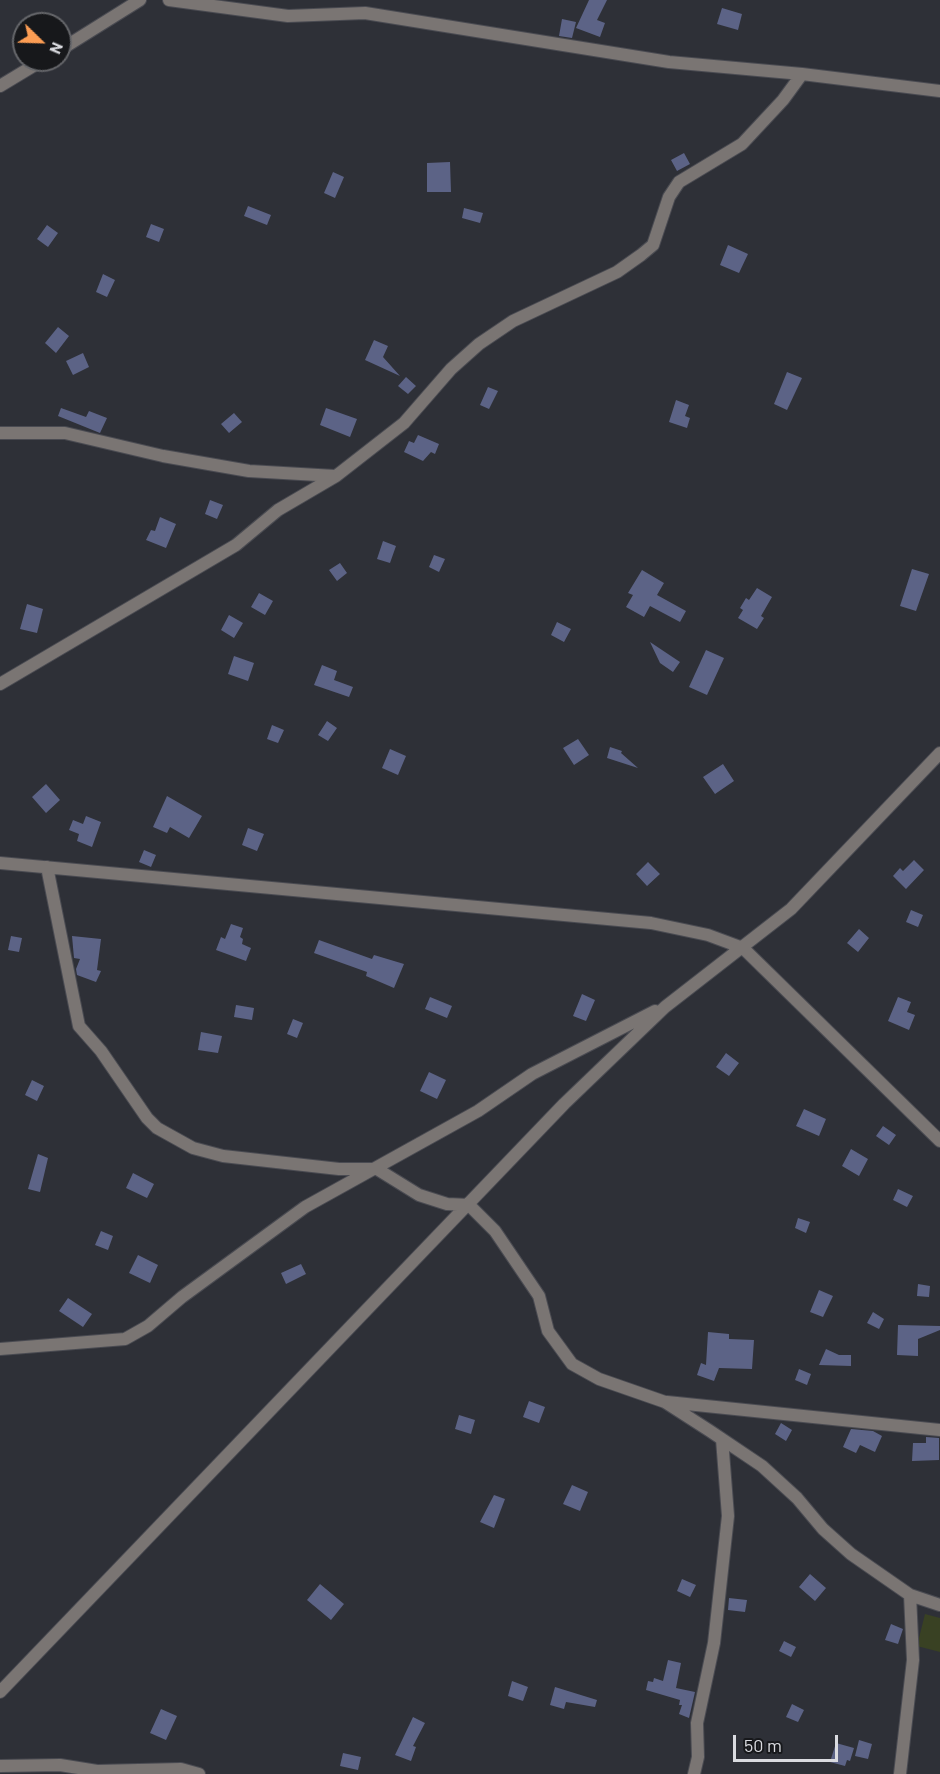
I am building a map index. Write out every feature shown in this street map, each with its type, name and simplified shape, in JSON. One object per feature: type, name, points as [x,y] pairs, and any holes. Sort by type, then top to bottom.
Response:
[{"type":"street","points":[[72,42],[140,0]]},
{"type":"street","points":[[169,0],[288,16],[365,13],[669,62],[802,74],[940,91]]},
{"type":"street","points":[[0,86],[23,72]]},
{"type":"street","points":[[0,684],[135,602],[236,545],[278,510],[336,476],[404,423],[451,369],[479,344],[513,321],[617,272],[641,255],[653,244],[669,197],[679,182],[742,144],[783,100],[802,74]]},
{"type":"street","points":[[0,433],[64,433],[163,456],[249,471],[336,476]]},
{"type":"street","points":[[0,1692],[564,1104],[665,1007],[791,909],[940,753]]},
{"type":"street","points":[[0,863],[651,923],[708,935],[742,948],[940,1141]]},
{"type":"street","points":[[47,867],[79,1026],[101,1051],[147,1118],[157,1128],[193,1148],[224,1156],[339,1169],[376,1169],[419,1195],[447,1204],[469,1205],[495,1231],[539,1296],[548,1331],[572,1364],[599,1379],[665,1402],[940,1430]]},
{"type":"street","points":[[0,1349],[126,1339],[148,1326],[182,1297],[305,1207],[478,1111],[531,1074],[665,1007]]},
{"type":"street","points":[[665,1402],[762,1466],[797,1498],[823,1529],[851,1554],[910,1595],[940,1605]]},
{"type":"street","points":[[694,1774],[698,1757],[698,1723],[714,1643],[728,1516],[722,1439]]},
{"type":"street","points":[[900,1774],[913,1660],[910,1595]]},
{"type":"street","points":[[0,1766],[60,1765],[97,1771],[181,1769],[199,1774]]},
{"type":"green space","points":[[925,1614],[940,1618],[940,1652],[917,1646]]},
{"type":"building","points":[[589,0],[607,0],[597,20],[605,23],[600,37],[576,28]]},
{"type":"building","points":[[722,8],[742,14],[738,30],[717,24]]},
{"type":"building","points":[[562,19],[576,22],[572,38],[559,36]]},
{"type":"building","points":[[684,153],[690,164],[677,171],[671,160]]},
{"type":"building","points":[[450,162],[451,192],[427,192],[427,163]]},
{"type":"building","points":[[333,172],[344,177],[335,198],[324,193]]},
{"type":"building","points":[[248,206],[271,215],[267,225],[244,216]]},
{"type":"building","points":[[464,208],[483,213],[480,223],[462,218]]},
{"type":"building","points":[[151,224],[164,229],[159,242],[146,237]]},
{"type":"building","points":[[47,225],[58,233],[48,247],[37,239]]},
{"type":"building","points":[[728,245],[748,254],[739,273],[720,265]]},
{"type":"building","points":[[103,274],[115,280],[107,297],[96,292]]},
{"type":"building","points":[[58,327],[69,336],[56,353],[45,343]]},
{"type":"building","points":[[374,340],[388,346],[383,357],[400,376],[365,360]]},
{"type":"building","points":[[83,353],[89,367],[73,375],[66,361]]},
{"type":"building","points":[[787,372],[802,378],[787,410],[774,404]]},
{"type":"building","points":[[406,377],[416,386],[408,394],[398,386]]},
{"type":"building","points":[[488,387],[498,391],[489,409],[480,405]]},
{"type":"building","points":[[676,400],[689,405],[685,416],[690,418],[687,428],[669,422]]},
{"type":"building","points":[[61,408],[86,417],[89,411],[107,418],[100,433],[58,416]]},
{"type":"building","points":[[326,408],[357,419],[350,437],[320,425]]},
{"type":"building","points":[[234,413],[242,422],[229,433],[221,424]]},
{"type":"building","points":[[418,435],[439,444],[435,454],[431,452],[423,461],[404,452],[409,441],[414,443]]},
{"type":"building","points":[[210,500],[223,505],[217,519],[205,514]]},
{"type":"building","points":[[160,517],[176,524],[166,548],[146,540],[151,530],[155,531]]},
{"type":"building","points":[[383,541],[396,546],[390,563],[377,559]]},
{"type":"building","points":[[434,555],[445,559],[439,572],[429,567]]},
{"type":"building","points":[[340,563],[347,573],[337,581],[329,570]]},
{"type":"building","points":[[912,569],[929,574],[916,611],[900,606]]},
{"type":"building","points":[[642,570],[664,583],[657,595],[686,611],[680,622],[650,606],[644,617],[626,607],[633,595],[628,593]]},
{"type":"building","points":[[757,588],[772,597],[761,616],[764,618],[757,629],[738,618],[743,610],[740,608],[746,598],[749,600]]},
{"type":"building","points":[[259,593],[273,601],[265,615],[251,607]]},
{"type":"building","points":[[27,604],[43,609],[37,633],[20,629]]},
{"type":"building","points":[[229,615],[243,623],[234,638],[221,630]]},
{"type":"building","points":[[557,622],[571,629],[564,642],[551,635]]},
{"type":"building","points":[[650,642],[680,662],[673,672],[660,663]]},
{"type":"building","points":[[706,650],[724,658],[707,695],[689,687]]},
{"type":"building","points":[[234,656],[254,663],[248,681],[228,674]]},
{"type":"building","points":[[322,665],[337,671],[334,680],[353,687],[349,697],[314,685]]},
{"type":"building","points":[[327,721],[337,728],[328,741],[318,735]]},
{"type":"building","points":[[272,725],[284,730],[278,743],[267,739]]},
{"type":"building","points":[[578,739],[589,755],[574,765],[563,748]]},
{"type":"building","points":[[610,747],[622,751],[621,753],[638,768],[607,758]]},
{"type":"building","points":[[390,749],[406,756],[398,775],[382,768]]},
{"type":"building","points":[[723,764],[734,781],[715,794],[703,777]]},
{"type":"building","points":[[46,784],[60,800],[46,813],[32,797]]},
{"type":"building","points":[[167,796],[202,816],[189,838],[170,827],[167,833],[153,827]]},
{"type":"building","points":[[86,816],[101,822],[92,847],[77,841],[79,834],[69,830],[73,820],[83,824]]},
{"type":"building","points":[[248,828],[264,834],[257,851],[242,845]]},
{"type":"building","points":[[144,850],[156,855],[151,867],[139,862]]},
{"type":"building","points":[[914,860],[924,870],[906,889],[893,876],[900,868],[903,871]]},
{"type":"building","points":[[648,862],[660,874],[647,886],[636,874]]},
{"type":"building","points":[[911,910],[923,915],[918,927],[906,922]]},
{"type":"building","points":[[231,924],[243,928],[240,937],[243,939],[242,944],[251,948],[246,961],[216,950],[221,937],[225,939]]},
{"type":"building","points":[[859,929],[869,938],[858,952],[847,943]]},
{"type":"building","points":[[11,936],[22,938],[19,952],[8,950]]},
{"type":"building","points":[[72,936],[101,939],[97,970],[101,971],[96,982],[77,975],[76,969],[80,959],[74,958]]},
{"type":"building","points":[[319,940],[372,959],[374,955],[404,964],[394,988],[366,976],[367,972],[314,953]]},
{"type":"building","points":[[582,994],[595,1000],[586,1021],[573,1016]]},
{"type":"building","points":[[430,997],[452,1006],[447,1018],[425,1009]]},
{"type":"building","points":[[898,997],[911,1002],[907,1012],[915,1015],[909,1030],[888,1021]]},
{"type":"building","points":[[236,1005],[254,1008],[252,1020],[234,1017]]},
{"type":"building","points":[[293,1019],[303,1023],[297,1038],[287,1034]]},
{"type":"building","points":[[201,1032],[222,1036],[218,1053],[198,1050]]},
{"type":"building","points":[[726,1053],[739,1063],[729,1076],[716,1067]]},
{"type":"building","points":[[429,1072],[446,1080],[437,1099],[420,1091]]},
{"type":"building","points":[[32,1080],[44,1086],[37,1101],[25,1095]]},
{"type":"building","points":[[804,1109],[826,1119],[819,1136],[796,1126]]},
{"type":"building","points":[[883,1126],[896,1135],[889,1145],[876,1136]]},
{"type":"building","points":[[851,1149],[868,1159],[859,1176],[842,1166]]},
{"type":"building","points":[[38,1154],[48,1158],[40,1192],[28,1189]]},
{"type":"building","points":[[133,1173],[154,1184],[147,1198],[126,1188]]},
{"type":"building","points":[[898,1189],[913,1196],[907,1207],[893,1200]]},
{"type":"building","points":[[798,1218],[810,1222],[806,1233],[795,1228]]},
{"type":"building","points":[[101,1231],[113,1236],[108,1250],[95,1245]]},
{"type":"building","points":[[138,1255],[158,1265],[150,1283],[129,1273]]},
{"type":"building","points":[[301,1264],[306,1274],[286,1284],[281,1273]]},
{"type":"building","points":[[918,1284],[930,1286],[929,1297],[917,1296]]},
{"type":"building","points":[[819,1290],[833,1296],[823,1317],[810,1312]]},
{"type":"building","points":[[68,1298],[92,1314],[83,1327],[59,1311]]},
{"type":"building","points":[[873,1312],[884,1319],[879,1329],[867,1323]]},
{"type":"building","points":[[898,1325],[940,1326],[940,1330],[918,1339],[918,1356],[897,1355]]},
{"type":"building","points":[[708,1332],[729,1334],[729,1339],[754,1340],[752,1369],[719,1368],[714,1381],[697,1375],[701,1363],[706,1365]]},
{"type":"building","points":[[826,1349],[839,1355],[851,1355],[851,1366],[819,1365]]},
{"type":"building","points":[[799,1369],[811,1374],[807,1385],[795,1380]]},
{"type":"building","points":[[529,1401],[545,1407],[539,1423],[523,1417]]},
{"type":"building","points":[[459,1415],[475,1420],[471,1434],[455,1429]]},
{"type":"building","points":[[781,1423],[792,1430],[786,1441],[775,1434]]},
{"type":"building","points":[[851,1429],[873,1431],[882,1436],[875,1452],[860,1445],[856,1453],[843,1447]]},
{"type":"building","points":[[926,1437],[939,1438],[939,1460],[912,1461],[913,1443],[926,1443]]},
{"type":"building","points":[[572,1485],[588,1492],[580,1511],[563,1504]]},
{"type":"building","points":[[494,1495],[505,1499],[494,1528],[480,1522]]},
{"type":"building","points":[[810,1574],[826,1588],[815,1601],[799,1587]]},
{"type":"building","points":[[682,1579],[696,1585],[690,1597],[677,1591]]},
{"type":"building","points":[[320,1584],[344,1604],[331,1620],[307,1600]]},
{"type":"building","points":[[729,1598],[747,1600],[745,1612],[728,1610]]},
{"type":"building","points":[[891,1624],[903,1629],[898,1644],[885,1640]]},
{"type":"building","points":[[784,1641],[796,1647],[791,1657],[779,1651]]},
{"type":"building","points":[[668,1660],[681,1663],[676,1688],[695,1692],[689,1718],[679,1714],[682,1705],[679,1705],[680,1700],[646,1690],[648,1681],[653,1682],[654,1678],[663,1681]]},
{"type":"building","points":[[512,1681],[528,1687],[523,1701],[508,1696]]},
{"type":"building","points":[[555,1687],[597,1700],[595,1707],[566,1702],[564,1709],[550,1705]]},
{"type":"building","points":[[792,1704],[804,1710],[798,1722],[786,1717]]},
{"type":"building","points":[[161,1709],[177,1716],[166,1740],[150,1733]]},
{"type":"building","points":[[413,1717],[425,1723],[413,1746],[416,1747],[411,1761],[395,1755]]},
{"type":"building","points":[[859,1740],[872,1744],[868,1759],[855,1756]]},
{"type":"building","points":[[836,1743],[854,1748],[850,1761],[847,1760],[845,1766],[830,1762]]},
{"type":"building","points":[[343,1753],[361,1757],[358,1770],[340,1766]]}]
